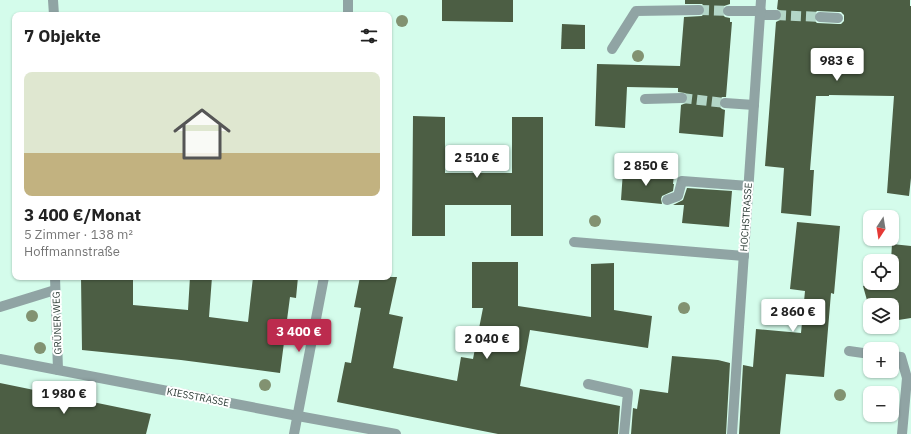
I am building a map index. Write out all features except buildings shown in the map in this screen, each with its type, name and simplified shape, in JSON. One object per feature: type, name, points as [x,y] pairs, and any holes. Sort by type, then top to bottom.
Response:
[{"type":"street","points":[[53,0],[54,12]]},
{"type":"street","points":[[348,0],[348,12]]},
{"type":"street","name":"HOCHSTRASSE","points":[[732,434],[761,0]]},
{"type":"street","points":[[612,49],[636,11],[699,10]]},
{"type":"street","points":[[728,11],[776,15]]},
{"type":"street","points":[[820,18],[838,18]]},
{"type":"street","points":[[645,100],[682,98]]},
{"type":"street","points":[[726,103],[754,105]]},
{"type":"street","points":[[667,200],[678,196],[682,181],[749,186]]},
{"type":"street","points":[[574,242],[744,256]]},
{"type":"street","name":"GRÜNER WEG","points":[[55,280],[58,370]]},
{"type":"street","points":[[294,434],[323,280]]},
{"type":"street","points":[[0,307],[55,290]]},
{"type":"street","points":[[849,351],[863,353]]},
{"type":"street","points":[[899,357],[901,357],[907,378],[902,434]]},
{"type":"street","name":"KIESSTRASSE","points":[[0,359],[396,434]]},
{"type":"street","points":[[588,384],[628,393],[624,434]]},
{"type":"tunnel","points":[[699,10],[728,11]]},
{"type":"tunnel","points":[[776,15],[820,17]]},
{"type":"tunnel","points":[[682,98],[725,103]]}]
